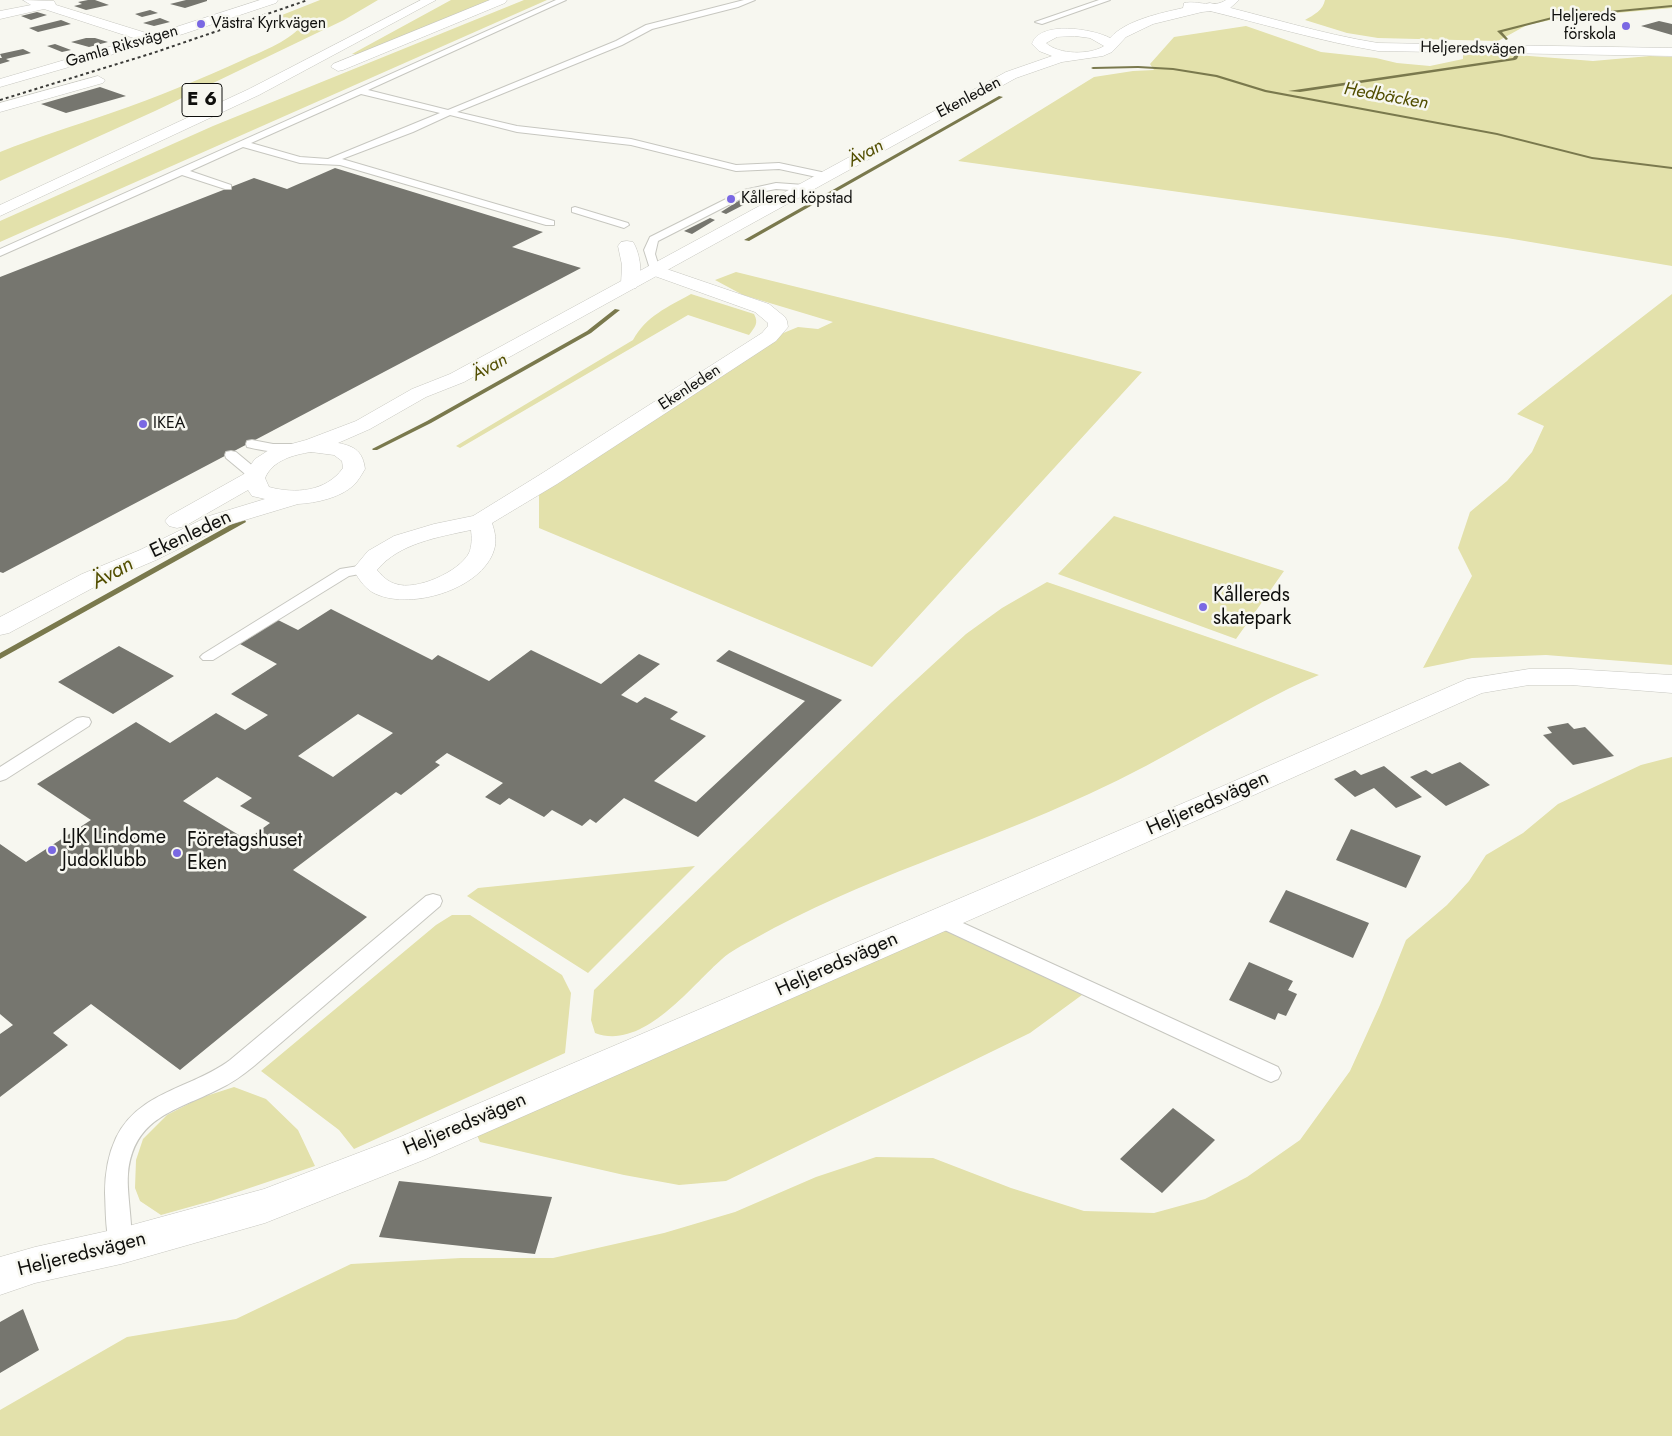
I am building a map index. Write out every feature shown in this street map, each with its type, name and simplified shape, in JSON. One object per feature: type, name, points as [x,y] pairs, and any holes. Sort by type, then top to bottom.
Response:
[{"type":"main road","points":[[29,0],[151,39]]},
{"type":"main road","points":[[0,15],[65,0]]},
{"type":"main road","name":"Gamla Riksvägen","points":[[0,83],[151,39],[267,0]]},
{"type":"main road","name":"E 6","points":[[0,211],[254,92],[430,0]]},
{"type":"main road","points":[[323,73],[501,0]]},
{"type":"main road","points":[[1041,47],[1054,52],[1084,55],[1100,53],[1111,46],[1119,36],[1152,20],[1234,1]]},
{"type":"main road","name":"Heljeredsvägen","points":[[1234,1],[1278,22]]},
{"type":"main road","points":[[1118,22],[1150,12],[1168,2],[1208,8]]},
{"type":"main road","points":[[291,57],[392,4]]},
{"type":"main road","name":"Heljeredsvägen","points":[[1208,8],[1278,22],[1336,40],[1378,47],[1672,52]]},
{"type":"main road","points":[[1059,34],[1104,26]]},
{"type":"main road","points":[[1059,34],[1079,33],[1099,37],[1106,39],[1111,46]]},
{"type":"main road","name":"Ekenleden","points":[[1020,70],[1023,64],[1041,47],[1039,44],[1040,40],[1059,34]]},
{"type":"main road","name":"Ekenleden","points":[[254,477],[260,491],[279,498],[316,495],[337,488],[354,473],[356,465],[371,443],[391,424],[457,378],[1020,70],[1060,58],[1084,55]]},
{"type":"main road","points":[[0,108],[98,80]]},
{"type":"main road","points":[[135,149],[305,80]]},
{"type":"main road","points":[[627,246],[631,265],[630,284]]},
{"type":"main road","name":"Ekenleden","points":[[365,569],[376,556],[402,541],[442,528],[480,521],[670,402],[770,337],[778,328],[778,321],[774,315],[762,308],[655,270]]},
{"type":"main road","name":"Ekenleden","points":[[91,579],[124,550],[254,477],[258,468],[267,461],[278,455],[363,425],[419,393],[457,378]]},
{"type":"main road","name":"Ekenleden","points":[[305,447],[337,448],[354,458],[356,465]]},
{"type":"main road","name":"Ekenleden","points":[[0,627],[91,579],[148,555],[217,520],[294,498]]},
{"type":"main road","points":[[365,569],[370,579],[378,586],[393,592],[434,588],[453,579],[478,560],[484,546],[484,532],[480,521]]},
{"type":"main road","name":"Heljeredsvägen","points":[[0,1276],[35,1265],[121,1246],[265,1206],[404,1151],[580,1077],[1476,685],[1529,678],[1571,677],[1672,684]]},
{"type":"lane","points":[[0,253],[562,0]]},
{"type":"lane","points":[[243,144],[300,160],[330,160],[619,43],[632,34],[678,19],[724,9],[751,0]]},
{"type":"lane","points":[[1040,22],[1106,0]]},
{"type":"lane","points":[[361,90],[517,129],[631,142],[736,168],[779,166],[826,176]]},
{"type":"lane","points":[[256,138],[397,179],[418,183],[550,223]]},
{"type":"lane","points":[[182,172],[228,187]]},
{"type":"lane","points":[[655,270],[649,257],[649,247],[654,239],[747,192],[776,186],[804,188]]},
{"type":"lane","points":[[575,210],[624,225]]},
{"type":"lane","points":[[252,444],[273,448],[305,447]]},
{"type":"lane","points":[[231,455],[254,477]]},
{"type":"lane","points":[[208,657],[345,572],[365,569]]},
{"type":"lane","points":[[0,775],[83,722]]},
{"type":"lane","points":[[121,1246],[115,1192],[117,1170],[123,1147],[132,1130],[149,1114],[170,1101],[223,1077],[433,901]]},
{"type":"lane","points":[[941,920],[1270,1073]]},
{"type":"shaded area","points":[[320,0],[378,0],[344,20],[155,111],[0,181],[0,152],[162,94],[268,49],[292,35],[302,24],[291,19],[277,17]]},
{"type":"shaded area","points":[[451,0],[490,0],[360,55],[352,54]]},
{"type":"shaded area","points":[[524,0],[547,0],[0,242],[0,221],[213,126]]},
{"type":"shaded area","points":[[1325,0],[1672,0],[1672,8],[1560,18],[1527,25],[1498,41],[1378,38],[1347,33],[1305,20],[1320,9]]},
{"type":"shaded area","points":[[1246,26],[1321,52],[1430,66],[1463,59],[1463,55],[1504,54],[1593,61],[1650,56],[1672,57],[1672,266],[1507,238],[958,161],[1094,77],[1154,70],[1150,64],[1174,37]]},
{"type":"shaded area","points":[[736,272],[1142,372],[872,667],[539,528],[539,487],[781,334],[798,327],[818,329],[833,322],[743,295],[715,280]]},
{"type":"shaded area","points":[[691,294],[754,314],[756,320],[755,327],[749,335],[688,315],[460,448],[456,446],[633,340],[651,318]]},
{"type":"shaded area","points":[[1672,294],[1672,665],[1546,655],[1472,658],[1423,668],[1472,576],[1458,548],[1470,512],[1507,481],[1532,452],[1544,426],[1517,414]]},
{"type":"shaded area","name":"Kållereds skatepark","points":[[1114,516],[1284,571],[1236,639],[1058,574]]},
{"type":"shaded area","points":[[1047,582],[1319,675],[1274,696],[1146,766],[1089,794],[1005,830],[878,880],[794,918],[729,953],[680,999],[648,1025],[631,1033],[613,1036],[595,1033],[591,1020],[594,990],[892,702],[966,634],[1002,608]]},
{"type":"shaded area","points":[[1672,757],[1672,1436],[0,1436],[0,1410],[127,1337],[236,1319],[351,1264],[461,1258],[553,1258],[664,1233],[735,1212],[816,1177],[876,1157],[933,1158],[1011,1188],[1084,1211],[1154,1213],[1205,1199],[1247,1177],[1300,1140],[1350,1071],[1380,1005],[1406,940],[1447,905],[1469,881],[1486,855],[1523,833],[1558,804],[1641,765]]},
{"type":"shaded area","points":[[695,866],[588,973],[467,896],[478,888]]},
{"type":"shaded area","points":[[452,915],[470,915],[562,975],[571,993],[565,1053],[354,1149],[339,1130],[261,1071],[436,925]]},
{"type":"shaded area","points":[[949,926],[1086,992],[1030,1033],[726,1181],[679,1185],[624,1175],[480,1142],[475,1131]]},
{"type":"shaded area","points":[[234,1087],[266,1099],[298,1130],[315,1166],[211,1201],[161,1215],[140,1201],[135,1188],[136,1160],[143,1139],[167,1115],[200,1098]]},
{"type":"building","points":[[95,0],[109,5],[86,10],[74,6],[82,4],[78,2]]},
{"type":"building","points":[[186,0],[207,1],[185,8],[170,4]]},
{"type":"building","points":[[150,10],[158,13],[142,17],[135,14]]},
{"type":"building","points":[[37,12],[47,15],[31,20],[21,16]]},
{"type":"building","points":[[160,18],[170,22],[154,26],[143,23]]},
{"type":"building","points":[[61,20],[71,24],[38,32],[29,28]]},
{"type":"building","points":[[1659,21],[1672,24],[1672,35],[1641,26]]},
{"type":"building","points":[[95,38],[108,42],[89,47],[71,42]]},
{"type":"building","points":[[55,44],[71,50],[62,52],[47,46]]},
{"type":"building","points":[[23,49],[31,53],[6,59],[10,61],[0,64],[0,58],[2,58],[0,54]]},
{"type":"building","points":[[100,87],[126,96],[66,113],[41,104]]},
{"type":"building","name":"IKEA","points":[[335,168],[543,232],[512,247],[581,268],[3,573],[0,572],[0,277],[254,178],[287,189]]},
{"type":"building","points":[[743,198],[751,201],[726,214],[721,212]]},
{"type":"building","points":[[710,218],[715,220],[692,234],[684,231]]},
{"type":"building","name":"Företagshuset Eken","points":[[331,609],[432,660],[438,655],[489,681],[531,650],[601,684],[639,654],[660,664],[621,695],[637,703],[645,697],[678,712],[670,719],[706,736],[654,781],[696,802],[805,701],[716,661],[729,650],[842,700],[698,837],[624,798],[596,823],[590,819],[582,826],[552,810],[544,817],[509,798],[500,805],[485,797],[503,783],[447,753],[435,762],[440,765],[401,795],[396,792],[293,870],[367,917],[180,1070],[91,1004],[53,1033],[68,1045],[0,1097],[0,1034],[13,1025],[0,1014],[0,844],[26,862],[91,820],[37,784],[136,722],[170,743],[216,713],[245,730],[268,715],[231,694],[277,664],[240,644],[278,620],[298,630]],"holes":[[[358,714],[393,733],[333,777],[298,756]],[[217,777],[252,798],[240,806],[270,823],[247,840],[183,801]]]},
{"type":"building","points":[[119,646],[174,676],[113,714],[58,682]]},
{"type":"building","points":[[1568,723],[1574,729],[1585,727],[1614,756],[1573,765],[1543,735],[1552,733],[1547,727]]},
{"type":"building","points":[[1460,762],[1490,785],[1446,806],[1410,777],[1426,770],[1432,774]]},
{"type":"building","points":[[1384,766],[1422,797],[1396,808],[1374,788],[1355,797],[1334,779],[1355,770],[1361,775]]},
{"type":"building","points":[[1351,829],[1421,856],[1406,888],[1336,860]]},
{"type":"building","points":[[1286,890],[1369,923],[1353,958],[1269,922]]},
{"type":"building","points":[[1249,962],[1293,981],[1288,990],[1297,994],[1286,1016],[1278,1013],[1275,1020],[1229,1000]]},
{"type":"building","points":[[1173,1108],[1215,1140],[1162,1193],[1120,1159]]},
{"type":"building","points":[[399,1181],[552,1197],[535,1254],[379,1237]]},
{"type":"building","points":[[23,1309],[39,1350],[0,1373],[0,1322]]},
{"type":"waterway","points":[[1506,39],[1499,31],[1556,17],[1672,6]]},
{"type":"waterway","points":[[1290,91],[1515,59],[1518,52]]},
{"type":"waterway","name":"Hedbäcken","points":[[1093,68],[1138,67],[1173,69],[1217,76],[1265,91],[1497,134],[1592,158],[1672,168]]},
{"type":"waterway","name":"Ävan","points":[[747,240],[1001,97]]},
{"type":"waterway","name":"Ävan","points":[[375,449],[429,422],[589,332],[617,310]]},
{"type":"waterway","name":"Ävan","points":[[0,656],[242,522]]},
{"type":"railway","points":[[0,100],[153,53],[308,0]]},
{"type":"place","name":"Västra Kyrkvägen","points":[[201,24]]},
{"type":"place","name":"Heljereds förskola","points":[[1626,26]]},
{"type":"place","name":"Kållered köpstad","points":[[731,199]]},
{"type":"place","name":"IKEA","points":[[143,424]]},
{"type":"place","name":"Kållereds skatepark","points":[[1203,607]]},
{"type":"place","name":"LJK Lindome Judoklubb","points":[[52,850]]},
{"type":"place","name":"Företagshuset Eken","points":[[177,853]]}]
